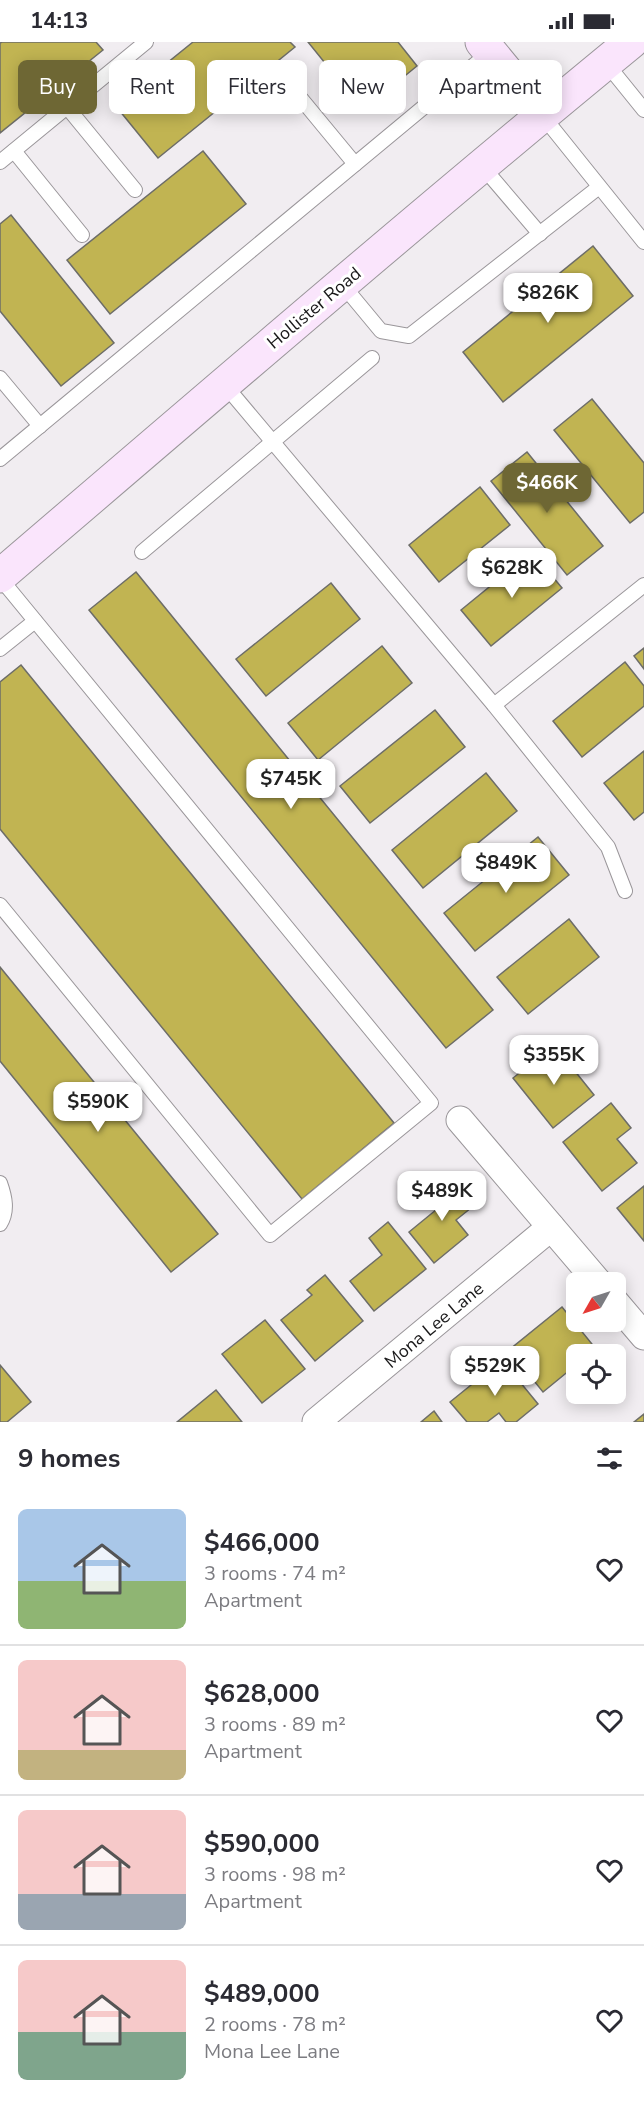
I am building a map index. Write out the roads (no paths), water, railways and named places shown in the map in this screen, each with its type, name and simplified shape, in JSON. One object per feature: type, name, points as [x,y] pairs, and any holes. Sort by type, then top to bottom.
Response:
[{"type":"street","name":"Hollister Road","points":[[0,577],[224,384],[631,42]]},
{"type":"street","points":[[492,45],[542,115]]},
{"type":"street","points":[[460,1120],[589,1272]]},
{"type":"street","name":"Mona Lee Lane","points":[[316,1422],[551,1227]]},
{"type":"street","points":[[626,1315],[644,1336]]},
{"type":"lane","points":[[97,82],[146,42]]},
{"type":"lane","points":[[0,459],[355,164],[492,45]]},
{"type":"lane","points":[[606,63],[644,110]]},
{"type":"lane","points":[[307,106],[355,164]]},
{"type":"lane","points":[[0,162],[59,114]]},
{"type":"lane","points":[[73,114],[135,190]]},
{"type":"lane","points":[[542,115],[644,242]]},
{"type":"lane","points":[[14,151],[82,235]]},
{"type":"lane","points":[[482,166],[540,234]]},
{"type":"lane","points":[[342,284],[381,331],[410,336],[599,187]]},
{"type":"lane","points":[[142,552],[372,358]]},
{"type":"lane","points":[[0,378],[40,426]]},
{"type":"lane","points":[[224,384],[494,705],[609,847],[625,891]]},
{"type":"lane","points":[[0,577],[431,1103],[270,1235],[0,905]]},
{"type":"lane","points":[[494,705],[644,585]]},
{"type":"lane","points":[[0,649],[35,621]]},
{"type":"lane","points":[[0,1183],[6,1199],[4,1219],[0,1224]]}]
